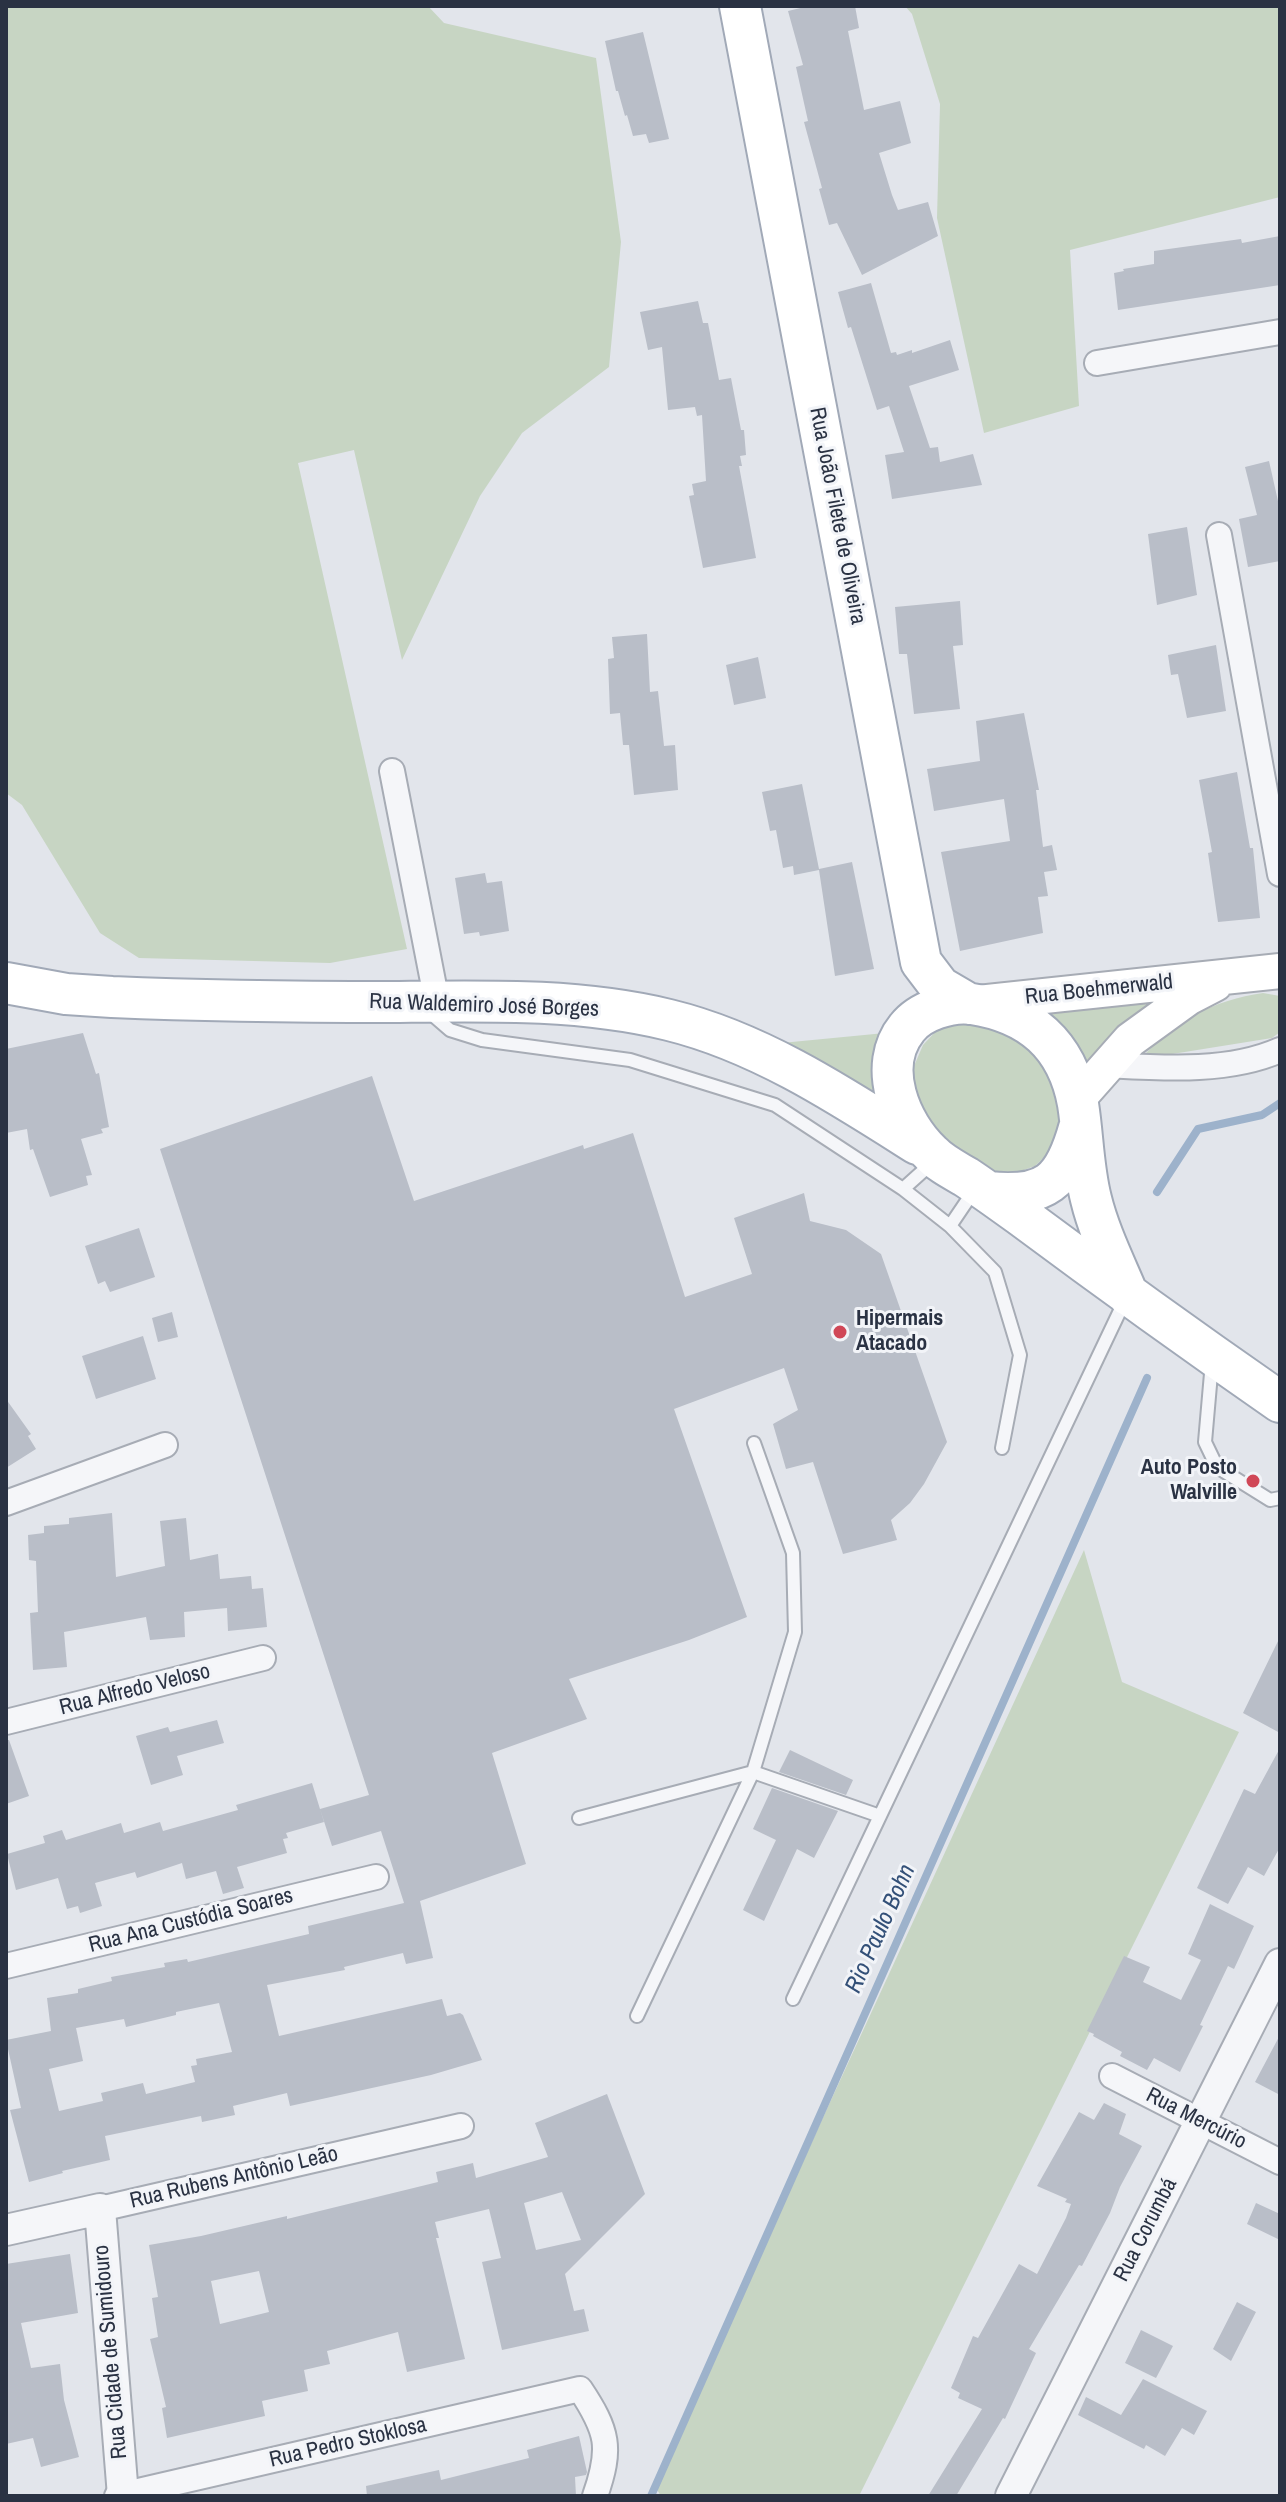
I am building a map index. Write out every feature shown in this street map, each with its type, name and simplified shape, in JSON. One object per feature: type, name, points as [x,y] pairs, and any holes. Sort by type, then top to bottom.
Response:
[{"type":"main road","name":"Rua João Filete de Oliveira","points":[[740,6],[921,962],[940,987],[969,1004]]},
{"type":"main road","name":"Rua Boehmerwald","points":[[969,1004],[1280,971]]},
{"type":"main road","name":"Rua Boehmerwald","points":[[1079,1112],[1107,1065],[1130,1040],[1188,998],[1230,976]]},
{"type":"main road","name":"Rua Waldemiro José Borges","points":[[6,983],[66,994],[112,997],[512,1002],[631,1012],[695,1027],[760,1053],[812,1080],[933,1155]]},
{"type":"main road","points":[[1128,1295],[1102,1235],[1091,1200],[1084,1167],[1079,1112],[1066,1067],[1051,1042],[1029,1023],[1009,1012],[969,1004],[949,1005],[919,1017],[901,1035],[893,1054],[893,1081],[897,1102],[909,1124],[933,1155],[983,1188],[1128,1295],[1280,1402]]},
{"type":"main road","points":[[983,1188],[1013,1195],[1035,1191],[1055,1180],[1071,1156],[1079,1112]]},
{"type":"street","points":[[1097,363],[1280,332]]},
{"type":"street","points":[[1219,535],[1280,874]]},
{"type":"street","points":[[392,771],[427,1001]]},
{"type":"street","points":[[1107,1065],[1198,1067],[1249,1059],[1280,1050]]},
{"type":"street","points":[[6,1503],[165,1445]]},
{"type":"street","name":"Rua Alfredo Veloso","points":[[6,1722],[263,1658]]},
{"type":"street","name":"Rua Ana Custódia Soares","points":[[6,1966],[376,1877]]},
{"type":"street","name":"Rua Corumbá","points":[[1011,2496],[1280,1964]]},
{"type":"street","name":"Rua Mercúrio","points":[[1112,2076],[1280,2162]]},
{"type":"street","name":"Rua Rubens Antônio Leão","points":[[6,2230],[461,2126]]},
{"type":"street","name":"Rua Cidade de Sumidouro","points":[[100,2209],[121,2496]]},
{"type":"street","name":"Rua Pedro Stoklosa","points":[[121,2496],[580,2389],[598,2416],[604,2438],[605,2466],[595,2496]]},
{"type":"lane","points":[[427,1001],[450,1030],[482,1040],[630,1060],[775,1105],[903,1189],[950,1226],[995,1272],[1020,1355],[1002,1448]]},
{"type":"lane","points":[[903,1189],[933,1155]]},
{"type":"lane","points":[[950,1226],[983,1188]]},
{"type":"lane","points":[[793,1999],[1128,1295]]},
{"type":"lane","points":[[1212,1355],[1205,1442],[1217,1467],[1270,1500],[1280,1498]]},
{"type":"lane","points":[[637,2016],[753,1772],[795,1632],[793,1553],[754,1443]]},
{"type":"lane","points":[[579,1818],[753,1772],[880,1816]]},
{"type":"green space","points":[[6,6],[428,6],[444,23],[596,58],[621,242],[609,367],[522,433],[480,496],[402,660],[354,450],[298,463],[407,949],[330,963],[139,958],[100,933],[22,805],[6,793]]},
{"type":"green space","points":[[905,6],[1280,6],[1280,197],[1070,250],[1079,406],[984,433],[937,218],[940,104],[912,14]]},
{"type":"green space","points":[[1172,991],[1088,1063],[1028,1006]]},
{"type":"green space","points":[[1263,993],[1280,996],[1280,1032],[1272,1038],[1141,1059],[1167,1034],[1196,1014],[1228,1001]]},
{"type":"green space","points":[[984,1016],[1038,1053],[1065,1109],[1052,1150],[1035,1166],[1007,1176],[977,1172],[924,1119],[913,1093],[914,1066],[923,1045],[939,1028]]},
{"type":"green space","points":[[885,1033],[880,1100],[771,1044]]},
{"type":"green space","points":[[1084,1550],[1122,1682],[1239,1732],[859,2496],[661,2496],[654,2485]]},
{"type":"building","points":[[809,6],[855,6],[859,28],[848,31],[864,110],[900,101],[911,143],[879,153],[892,195],[898,210],[928,202],[938,236],[862,275],[837,223],[829,225],[804,122],[808,121],[796,67],[803,65],[788,11]]},
{"type":"building","points":[[643,32],[669,139],[649,143],[646,134],[633,136],[616,91],[605,41]]},
{"type":"building","points":[[1280,236],[1280,285],[1118,310],[1114,273],[1154,264],[1154,251],[1241,239],[1242,243]]},
{"type":"building","points":[[871,283],[891,353],[896,352],[897,355],[912,350],[912,353],[950,340],[959,370],[909,386],[930,448],[938,447],[940,462],[973,454],[982,485],[892,499],[885,455],[904,452],[889,406],[877,410],[838,292]]},
{"type":"building","points":[[698,301],[703,323],[708,323],[719,380],[731,378],[741,430],[744,430],[746,455],[740,456],[742,466],[739,466],[756,558],[703,568],[689,496],[694,495],[692,484],[706,481],[702,415],[697,416],[695,407],[668,410],[662,347],[648,350],[640,312]]},
{"type":"building","points":[[1269,461],[1280,510],[1280,561],[1248,567],[1239,519],[1257,515],[1245,467]]},
{"type":"building","points":[[1187,527],[1197,595],[1157,605],[1148,534]]},
{"type":"building","points":[[960,601],[963,645],[953,646],[960,709],[914,714],[907,654],[899,654],[895,607]]},
{"type":"building","points":[[647,634],[650,692],[658,691],[664,746],[675,745],[678,790],[634,795],[629,745],[623,745],[620,713],[610,714],[608,659],[614,658],[612,637]]},
{"type":"building","points":[[1216,645],[1226,711],[1187,718],[1178,674],[1171,675],[1168,655]]},
{"type":"building","points":[[758,657],[766,698],[734,705],[726,665]]},
{"type":"building","points":[[1024,713],[1039,790],[1036,790],[1043,847],[1052,845],[1057,870],[1044,872],[1048,896],[1038,897],[1043,933],[960,951],[941,852],[1010,841],[1004,799],[934,811],[927,769],[980,761],[976,721]]},
{"type":"building","points":[[1237,772],[1250,848],[1253,848],[1260,918],[1218,922],[1208,853],[1212,852],[1199,780]]},
{"type":"building","points":[[802,784],[819,869],[852,862],[874,969],[835,976],[819,870],[794,875],[793,866],[783,868],[776,830],[770,831],[762,792]]},
{"type":"building","points":[[485,873],[487,883],[502,881],[509,931],[480,936],[479,932],[464,934],[455,878]]},
{"type":"building","points":[[83,1033],[96,1074],[99,1073],[109,1127],[101,1129],[103,1133],[81,1139],[92,1175],[86,1176],[88,1185],[50,1197],[33,1149],[30,1150],[27,1129],[6,1133],[6,1049]]},
{"type":"building","points":[[372,1076],[414,1201],[583,1145],[584,1149],[633,1133],[685,1297],[752,1274],[734,1218],[804,1193],[810,1221],[846,1230],[881,1254],[947,1442],[924,1484],[910,1503],[891,1520],[897,1540],[843,1554],[813,1462],[786,1469],[773,1424],[798,1410],[784,1368],[674,1409],[747,1617],[689,1640],[569,1679],[587,1719],[492,1753],[526,1864],[420,1901],[433,1958],[406,1964],[403,1953],[344,1967],[345,1970],[267,1985],[279,2036],[442,1999],[447,2016],[463,2015],[482,2060],[431,2075],[290,2106],[287,2093],[233,2106],[235,2115],[202,2122],[201,2116],[105,2136],[110,2160],[29,2182],[10,2110],[21,2108],[6,2040],[51,2031],[47,1998],[78,1993],[78,1989],[112,1981],[111,1977],[165,1967],[164,1963],[187,1959],[188,1962],[309,1934],[308,1926],[404,1903],[381,1831],[332,1846],[320,1809],[369,1795],[160,1149]],"holes":[[[219,2003],[232,2052],[196,2059],[197,2065],[191,2066],[195,2082],[146,2094],[143,2083],[101,2093],[103,2101],[59,2111],[49,2069],[83,2061],[76,2028],[124,2019],[126,2027]]]},
{"type":"building","points":[[139,1228],[155,1277],[110,1292],[105,1281],[98,1284],[85,1246]]},
{"type":"building","points":[[172,1312],[178,1337],[158,1342],[152,1318]]},
{"type":"building","points":[[143,1336],[156,1379],[96,1399],[82,1356]]},
{"type":"building","points":[[6,1399],[31,1434],[28,1436],[36,1449],[6,1468]]},
{"type":"building","points":[[112,1513],[116,1577],[165,1566],[160,1521],[186,1518],[190,1560],[218,1554],[220,1579],[251,1576],[252,1589],[263,1588],[267,1627],[228,1631],[227,1608],[184,1612],[185,1637],[150,1640],[146,1617],[64,1632],[67,1667],[33,1670],[30,1613],[38,1612],[36,1561],[29,1560],[28,1535],[44,1533],[44,1526],[69,1524],[69,1518]]},
{"type":"building","points":[[1280,1637],[1280,1733],[1243,1713]]},
{"type":"building","points":[[217,1720],[224,1743],[177,1756],[183,1775],[151,1785],[136,1736],[168,1727],[170,1732]]},
{"type":"building","points":[[6,1740],[9,1740],[29,1796],[6,1804]]},
{"type":"building","points":[[1280,1748],[1280,1847],[1264,1876],[1248,1867],[1228,1904],[1197,1888],[1244,1789],[1255,1794]]},
{"type":"building","points":[[790,1750],[853,1780],[846,1795],[779,1772]]},
{"type":"building","points":[[312,1783],[324,1822],[286,1833],[288,1838],[283,1839],[287,1853],[237,1867],[244,1888],[223,1894],[216,1871],[186,1879],[182,1863],[137,1878],[135,1872],[95,1883],[102,1906],[80,1913],[78,1906],[67,1909],[58,1878],[16,1890],[7,1854],[45,1843],[43,1836],[62,1830],[66,1840],[121,1823],[124,1833],[160,1822],[163,1831],[238,1810],[236,1805]]},
{"type":"building","points":[[772,1788],[838,1811],[814,1858],[797,1849],[764,1921],[743,1910],[776,1840],[753,1829]]},
{"type":"building","points":[[1210,1904],[1254,1926],[1234,1969],[1228,1966],[1180,2072],[1154,2058],[1147,2070],[1120,2056],[1122,2052],[1087,2031],[1124,1956],[1150,1967],[1143,1982],[1181,2000],[1201,1960],[1188,1954]]},
{"type":"building","points":[[1280,2035],[1280,2095],[1255,2082]]},
{"type":"building","points":[[607,2094],[645,2194],[565,2274],[574,2311],[584,2309],[589,2331],[502,2350],[482,2262],[501,2258],[489,2209],[435,2222],[439,2238],[436,2238],[465,2359],[407,2372],[398,2332],[327,2351],[330,2364],[304,2370],[308,2391],[262,2401],[265,2416],[167,2438],[162,2408],[166,2407],[150,2339],[158,2337],[152,2298],[158,2297],[149,2245],[287,2216],[287,2219],[438,2182],[436,2172],[473,2163],[476,2178],[548,2157],[535,2123]],"holes":[[[562,2192],[581,2240],[536,2250],[524,2203]],[[259,2271],[269,2312],[220,2324],[211,2281]]]},
{"type":"building","points":[[1104,2103],[1126,2114],[1119,2134],[1142,2146],[1082,2266],[1079,2265],[1029,2349],[1036,2353],[1005,2419],[956,2496],[928,2496],[982,2409],[958,2398],[960,2393],[951,2388],[973,2336],[978,2338],[1019,2264],[1037,2274],[1071,2204],[1065,2202],[1067,2199],[1037,2186],[1079,2112],[1094,2120]]},
{"type":"building","points":[[1256,2203],[1280,2214],[1280,2240],[1247,2224]]},
{"type":"building","points":[[70,2254],[78,2313],[21,2323],[31,2368],[60,2364],[64,2400],[79,2457],[41,2467],[33,2438],[6,2444],[6,2264]]},
{"type":"building","points":[[1237,2302],[1256,2312],[1231,2361],[1213,2349]]},
{"type":"building","points":[[1141,2330],[1173,2346],[1156,2378],[1125,2363]]},
{"type":"building","points":[[1143,2379],[1207,2411],[1194,2435],[1182,2428],[1165,2456],[1146,2445],[1144,2449],[1078,2415],[1086,2397],[1121,2415]]},
{"type":"building","points":[[579,2436],[587,2472],[575,2477],[576,2496],[367,2496],[366,2486],[439,2470],[441,2480],[529,2458],[527,2450]]},
{"type":"waterway","name":"Rio Paulo Bohn","points":[[1157,1192],[1198,1129],[1262,1115],[1280,1103]]},
{"type":"waterway","name":"Rio Paulo Bohn","points":[[651,2496],[1147,1378]]},
{"type":"place","name":"Hipermais Atacado","points":[[840,1332]]},
{"type":"place","name":"Auto Posto Walville","points":[[1253,1481]]}]
